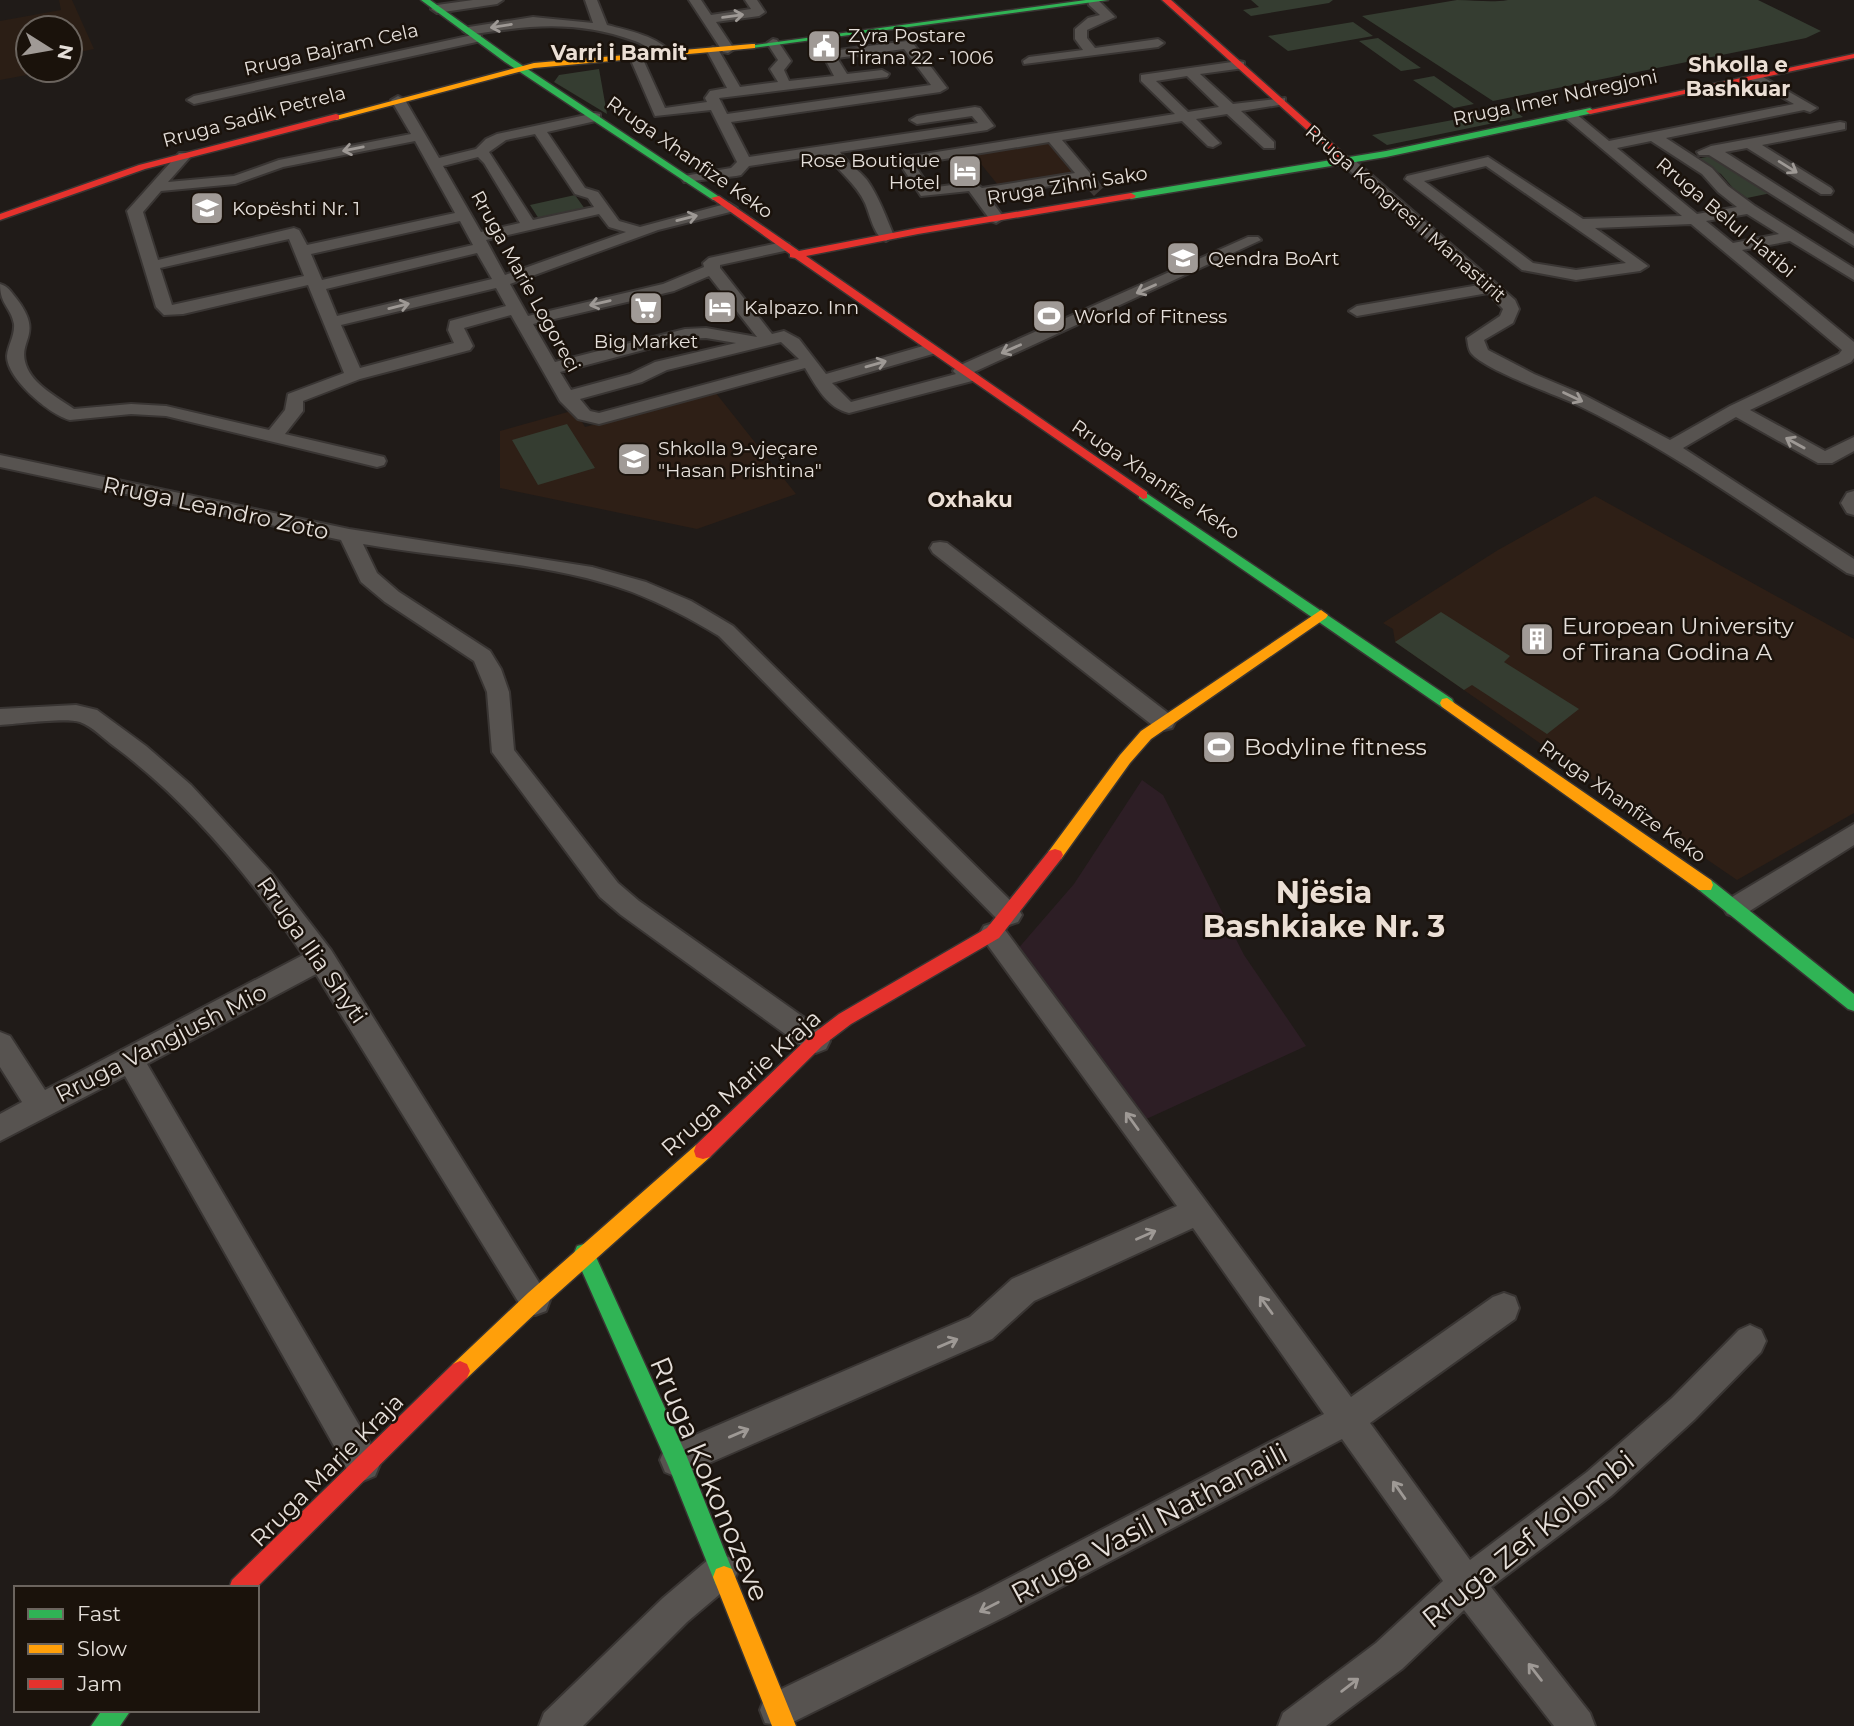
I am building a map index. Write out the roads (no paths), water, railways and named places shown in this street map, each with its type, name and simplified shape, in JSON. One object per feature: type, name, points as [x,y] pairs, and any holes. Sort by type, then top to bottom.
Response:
[{"type":"street","points":[[431,4],[497,0]]},
{"type":"street","points":[[591,0],[601,27]]},
{"type":"street","points":[[695,0],[708,19],[735,90]]},
{"type":"street","points":[[708,19],[759,12],[751,0]]},
{"type":"street","name":"Rruga Kongresi i Manastirit","points":[[1166,0],[1509,303],[1510,314],[1507,319],[1475,338],[1475,344],[1482,354],[1578,399],[1670,448],[1854,568]]},
{"type":"street","points":[[478,39],[578,62],[721,50],[1099,1],[1109,17],[1092,21],[1081,29],[1081,39],[1092,52]]},
{"type":"street","name":"Rruga Xhanfize Keko","points":[[431,4],[522,69],[690,179],[966,374],[1321,615],[1736,907],[1854,1004]]},
{"type":"street","name":"Rruga Bajram Cela","points":[[194,100],[478,39],[533,16],[601,27],[653,44],[668,55]]},
{"type":"street","points":[[774,43],[785,61],[777,69],[783,80]]},
{"type":"street","points":[[1029,61],[1158,43]]},
{"type":"street","points":[[636,58],[660,113],[718,112],[940,88],[907,45],[829,55],[843,79]]},
{"type":"street","points":[[866,50],[922,127]]},
{"type":"street","name":"Rruga Imer Ndregjoni","points":[[1347,161],[1854,56]]},
{"type":"street","points":[[545,84],[554,72],[578,62]]},
{"type":"street","name":"Rruga Sadik Petrela","points":[[0,217],[92,184],[184,156],[522,69],[578,62]]},
{"type":"street","points":[[1213,144],[1146,78],[1239,65]]},
{"type":"street","points":[[1190,72],[1269,145]]},
{"type":"street","points":[[690,179],[736,172],[742,157],[712,98],[715,94],[882,74]]},
{"type":"street","points":[[1756,77],[1854,134]]},
{"type":"street","name":"Rruga Marie Logoreci","points":[[398,100],[466,215],[518,315],[566,397],[579,406],[584,415],[599,419],[808,362]]},
{"type":"street","points":[[996,218],[973,187],[926,193],[905,161],[1280,101]]},
{"type":"street","points":[[1606,146],[1806,106]]},
{"type":"street","points":[[742,157],[831,149],[922,127],[975,111],[986,126],[952,131],[922,127],[742,157]]},
{"type":"street","name":"Rruga Belul Hatibi","points":[[1570,116],[1853,349]]},
{"type":"street","points":[[436,163],[481,152],[491,142],[502,137],[595,117]]},
{"type":"street","points":[[1683,156],[1854,117]]},
{"type":"street","points":[[538,129],[580,191],[593,195],[614,224],[641,232]]},
{"type":"street","points":[[952,131],[967,151]]},
{"type":"street","points":[[155,187],[198,187],[261,173],[279,163],[420,136]]},
{"type":"street","points":[[1052,137],[1096,188]]},
{"type":"street","points":[[1654,137],[1707,171],[1723,188],[1747,206],[1854,275]]},
{"type":"street","points":[[1438,143],[1470,165]]},
{"type":"street","points":[[1580,224],[1696,219],[1784,197],[1826,191],[1749,143]]},
{"type":"street","points":[[831,149],[843,168],[859,180],[871,199],[886,236]]},
{"type":"street","points":[[1711,150],[1854,241]]},
{"type":"street","points":[[481,152],[490,161],[529,226]]},
{"type":"street","points":[[184,156],[135,211],[164,307],[170,311],[315,282],[603,209]]},
{"type":"street","name":"Rruga Zihni Sako","points":[[789,251],[996,218],[1096,188],[1347,161]]},
{"type":"street","points":[[1488,161],[1640,266],[1576,275],[1538,270],[1519,261],[1465,220],[1412,178],[1488,161]]},
{"type":"street","points":[[978,193],[1096,188]]},
{"type":"street","points":[[333,322],[500,282],[641,232],[729,208]]},
{"type":"street","points":[[152,271],[300,247],[466,215]]},
{"type":"street","points":[[1424,229],[1465,220]]},
{"type":"street","points":[[1828,225],[1854,220]]},
{"type":"street","points":[[1730,248],[1792,236]]},
{"type":"street","points":[[566,397],[636,377],[661,366],[784,336],[808,362],[840,405],[849,408],[966,374],[1253,240]]},
{"type":"street","points":[[300,247],[354,375]]},
{"type":"street","points":[[764,340],[712,269],[711,263],[789,251]]},
{"type":"street","points":[[274,435],[294,411],[294,398],[354,375],[464,346],[456,325],[668,288],[712,269]]},
{"type":"street","points":[[1357,311],[1492,288]]},
{"type":"street","points":[[0,289],[17,309],[22,321],[22,332],[15,350],[18,368],[32,385],[70,415],[131,409],[166,411],[377,461]]},
{"type":"street","points":[[550,369],[685,334],[706,333],[764,340]]},
{"type":"street","points":[[822,380],[930,349]]},
{"type":"street","points":[[1670,448],[1736,410],[1845,358],[1853,349]]},
{"type":"street","points":[[1736,410],[1823,458],[1828,459],[1854,443]]},
{"type":"street","name":"Rruga Leandro Zoto","points":[[0,461],[349,535],[368,577],[392,597],[482,656],[492,670],[501,698],[500,738],[503,752],[609,890],[630,908],[816,1041]]},
{"type":"street","points":[[1854,497],[1851,503],[1854,509]]},
{"type":"street","points":[[349,535],[574,570],[662,596],[698,611],[726,631],[1001,924],[1198,1211],[1466,1584],[1577,1726]]},
{"type":"street","points":[[940,548],[1164,722]]},
{"type":"street","name":"Rruga Marie Kraja","points":[[242,1586],[363,1464],[584,1253],[733,1124],[816,1041],[845,1019],[905,982],[973,947],[1001,924],[1135,746],[1164,722],[1321,615]]},
{"type":"street","name":"Rruga Ilia Shyti","points":[[0,717],[76,713],[89,716],[174,782],[242,852],[322,958],[535,1300]]},
{"type":"street","points":[[1736,907],[1854,833]]},
{"type":"street","name":"Rruga Vangjush Mio","points":[[0,1128],[322,958]]},
{"type":"street","points":[[0,1044],[40,1106]]},
{"type":"street","points":[[130,1059],[363,1464]]},
{"type":"street","points":[[677,1460],[981,1328],[1023,1290],[1198,1211]]},
{"type":"street","name":"Rruga Kokonozeve","points":[[584,1253],[677,1460],[781,1718]]},
{"type":"street","name":"Rruga Vasil Nathanaili","points":[[781,1718],[1348,1419],[1504,1308]]},
{"type":"street","name":"Rruga Zef Kolombi","points":[[1296,1726],[1389,1656],[1466,1584],[1599,1484],[1682,1409],[1750,1340]]},
{"type":"street","points":[[556,1726],[675,1610],[721,1571]]},
{"type":"street","points":[[103,1726],[117,1712]]},
{"type":"tunnel","points":[[1090,182],[1101,194]]},
{"type":"place","name":"Zyra Postare Tirana 22 - 1006","points":[[824,46]]},
{"type":"place","name":"Rose Boutique Hotel","points":[[965,171]]},
{"type":"place","name":"Kopështi Nr. 1","points":[[207,208]]},
{"type":"place","name":"Qendra BoArt","points":[[1183,258]]},
{"type":"place","name":"Kalpazo. Inn","points":[[720,307]]},
{"type":"place","name":"Big Market","points":[[646,308]]},
{"type":"place","name":"World of Fitness","points":[[1049,316]]},
{"type":"place","name":"Shkolla 9-vjeçare \"Hasan Prishtina\"","points":[[634,459]]},
{"type":"place","name":"European University of Tirana Godina A","points":[[1537,639]]},
{"type":"place","name":"Bodyline fitness","points":[[1219,747]]},
{"type":"district","name":"Varri i Bamit","points":[[619,53]]},
{"type":"district","name":"Shkolla e Bashkuar","points":[[1738,77]]},
{"type":"district","name":"Oxhaku","points":[[970,500]]},
{"type":"district","name":"Njësia Bashkiake Nr. 3","points":[[1324,910]]}]
